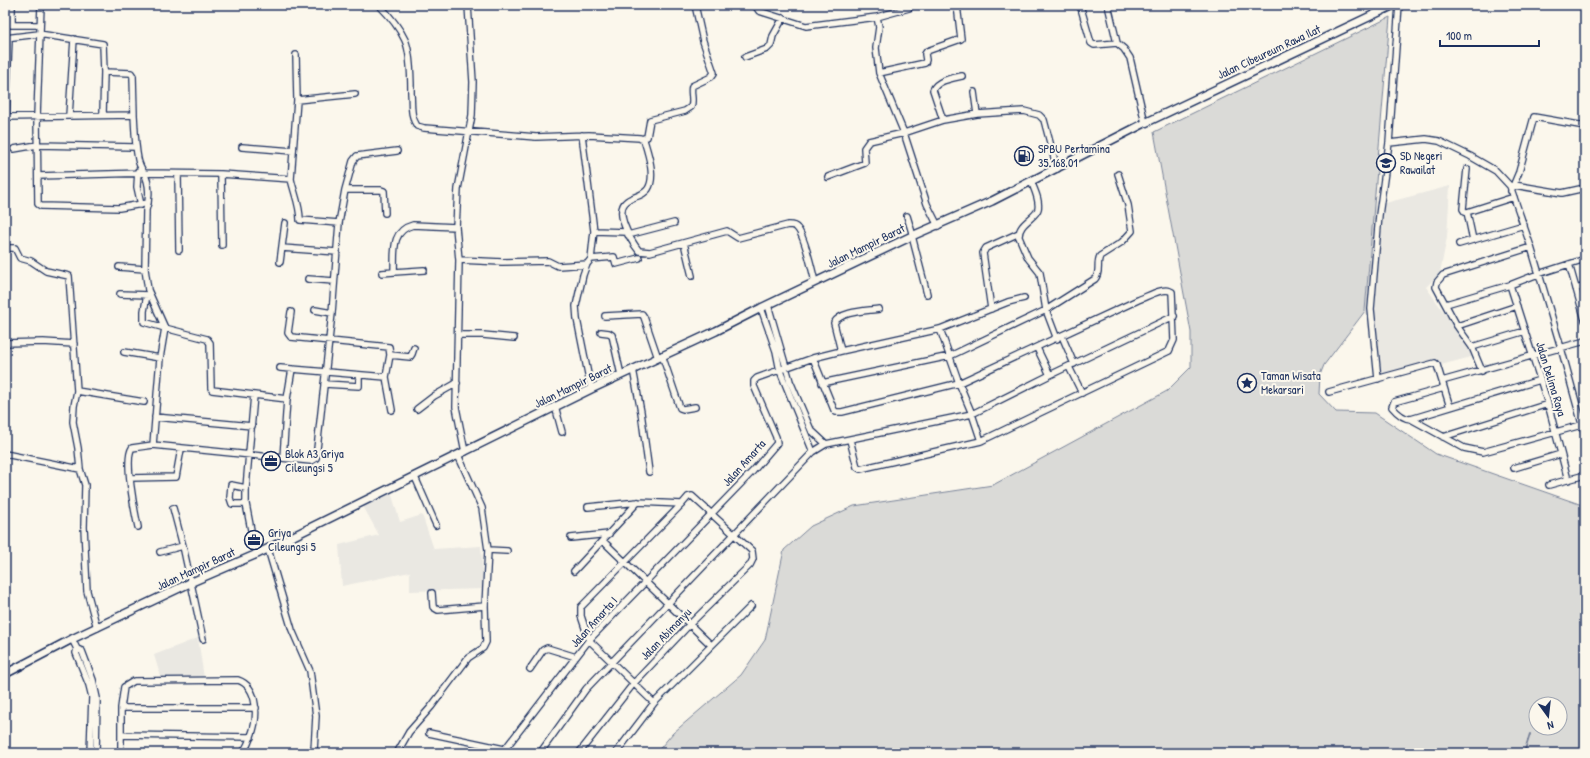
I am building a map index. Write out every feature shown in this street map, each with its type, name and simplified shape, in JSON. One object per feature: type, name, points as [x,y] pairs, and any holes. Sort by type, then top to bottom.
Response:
[{"type":"street","points":[[8,25],[12,24],[12,5]]},
{"type":"street","points":[[40,5],[37,116],[38,204],[41,206],[119,208],[148,203]]},
{"type":"street","points":[[379,5],[397,25],[405,41],[412,108],[414,121],[417,126],[424,128],[536,137],[582,135],[641,139],[647,137],[650,120],[685,111],[692,107],[692,86],[711,77],[714,73],[703,41],[695,5]]},
{"type":"street","points":[[465,452],[456,407],[459,260],[456,227],[458,189],[472,115],[468,5]]},
{"type":"street","points":[[754,5],[759,11],[806,26],[877,17],[909,8]]},
{"type":"street","points":[[880,73],[925,63],[926,60],[924,54],[927,51],[959,40],[961,37],[957,5]]},
{"type":"street","points":[[1080,5],[1091,43],[1094,45],[1117,43]]},
{"type":"street","points":[[1108,5],[1117,43],[1124,49],[1130,58],[1145,122]]},
{"type":"street","name":"Jalan Cibeureum Rawa Ilat","points":[[1153,120],[1394,5]]},
{"type":"street","points":[[1378,379],[1371,309],[1379,215],[1389,143],[1399,5]]},
{"type":"street","points":[[877,17],[879,27],[876,48],[882,82],[904,132],[927,204],[938,226]]},
{"type":"street","points":[[745,57],[767,49],[772,45],[773,36],[783,18]]},
{"type":"street","points":[[8,25],[39,25]]},
{"type":"street","points":[[103,114],[103,44],[39,34],[7,38],[5,117],[103,114],[134,115]]},
{"type":"street","points":[[69,116],[74,39]]},
{"type":"street","points":[[296,55],[297,100],[291,179],[293,192],[300,208],[300,220],[339,223]]},
{"type":"street","points":[[104,72],[132,74],[135,147],[140,171],[148,187],[145,270],[148,295],[165,328],[160,358],[153,445]]},
{"type":"street","points":[[943,120],[934,90],[935,86],[940,82],[962,76]]},
{"type":"street","points":[[974,92],[977,114]]},
{"type":"street","points":[[297,100],[355,94]]},
{"type":"street","points":[[828,177],[865,163],[864,148],[869,141],[943,120],[977,114],[1019,111],[1039,115],[1044,120],[1057,169]]},
{"type":"street","points":[[1585,126],[1534,117],[1513,188],[1514,197],[1524,225],[1561,348],[1583,424],[1585,436]]},
{"type":"street","name":"Jalan Mampir Barat","points":[[5,674],[72,639],[192,582],[268,549],[555,406],[716,331],[764,306],[912,236],[938,226],[992,201],[1057,169],[1145,122],[1153,120]]},
{"type":"street","points":[[582,135],[594,232],[589,261],[583,275],[576,306],[577,319],[591,389]]},
{"type":"street","points":[[641,139],[644,140],[650,156],[651,180],[648,189],[640,196],[628,199],[621,209],[627,233],[639,251],[650,252],[727,230],[738,238],[788,225],[794,225],[798,228],[803,240],[815,282]]},
{"type":"street","points":[[1389,143],[1426,139],[1439,141],[1496,171],[1513,188],[1562,193],[1580,189]]},
{"type":"street","points":[[14,149],[37,145],[135,147]]},
{"type":"street","points":[[242,147],[293,151]]},
{"type":"street","points":[[138,528],[130,478],[132,448],[153,445],[311,461],[316,458],[332,313],[339,223],[345,190],[353,161],[357,156],[397,151]]},
{"type":"street","points":[[1468,169],[1463,209],[1467,212],[1473,240]]},
{"type":"street","points":[[38,176],[140,171],[178,174],[221,174],[291,179]]},
{"type":"street","points":[[140,171],[137,187],[140,204],[146,210]]},
{"type":"street","points":[[178,174],[179,250]]},
{"type":"street","points":[[221,174],[222,245]]},
{"type":"street","points":[[822,383],[950,356],[1046,310],[1095,279],[1098,273],[1098,259],[1100,256],[1122,242],[1132,231],[1128,205],[1118,174]]},
{"type":"street","points":[[991,309],[983,253],[986,248],[1019,233],[1023,226],[1038,210],[1038,203],[1031,181]]},
{"type":"street","points":[[345,190],[384,191],[385,213]]},
{"type":"street","points":[[1467,212],[1514,197]]},
{"type":"street","points":[[907,216],[927,294]]},
{"type":"street","points":[[594,232],[627,233],[674,222]]},
{"type":"street","points":[[280,262],[285,223]]},
{"type":"street","points":[[394,272],[396,239],[400,231],[413,225],[456,227]]},
{"type":"street","points":[[1459,244],[1524,225]]},
{"type":"street","points":[[1019,233],[1028,258],[1040,273],[1046,310],[1082,393]]},
{"type":"street","points":[[684,243],[692,276]]},
{"type":"street","points":[[1482,371],[1472,347],[1457,326],[1436,287],[1437,282],[1443,275],[1530,247]]},
{"type":"street","points":[[5,248],[15,248],[20,258],[31,260],[46,271],[69,276],[77,391],[72,422],[84,486],[87,591],[97,628]]},
{"type":"street","points":[[282,248],[337,252]]},
{"type":"street","points":[[459,260],[502,262],[548,261],[558,266],[614,257],[616,264],[639,258]]},
{"type":"street","points":[[1446,304],[1510,285],[1538,274],[1585,259]]},
{"type":"street","points":[[1569,264],[1584,316]]},
{"type":"street","points":[[119,267],[145,270]]},
{"type":"street","points":[[382,273],[424,270]]},
{"type":"street","points":[[308,279],[334,281]]},
{"type":"street","name":"Jalan Delima Raya","points":[[1510,285],[1548,404],[1568,480]]},
{"type":"street","points":[[1576,289],[1585,286]]},
{"type":"street","points":[[813,358],[834,410],[838,412],[959,383],[1059,338],[1138,300],[1164,290],[1170,290],[1172,292],[1174,340],[1169,351],[982,441],[860,469],[857,468],[850,440]]},
{"type":"street","points":[[120,294],[148,295]]},
{"type":"street","points":[[148,295],[144,311],[144,322],[207,339],[210,346],[212,390],[287,399]]},
{"type":"street","points":[[783,370],[813,358],[940,329],[1024,298]]},
{"type":"street","points":[[764,306],[783,370],[809,432],[813,452]]},
{"type":"street","points":[[1457,326],[1517,306]]},
{"type":"street","points":[[841,351],[834,323],[836,319],[853,313],[879,309]]},
{"type":"street","points":[[315,310],[332,313]]},
{"type":"street","points":[[291,312],[288,333],[290,336],[389,347],[390,355],[386,377],[392,410]]},
{"type":"street","points":[[605,316],[642,314],[680,408],[695,407]]},
{"type":"street","points":[[540,753],[586,689],[813,452],[826,444],[972,414],[1174,316]]},
{"type":"street","points":[[940,329],[982,441]]},
{"type":"street","points":[[1472,347],[1525,331]]},
{"type":"street","points":[[600,332],[609,333],[612,335],[620,375]]},
{"type":"street","points":[[458,335],[483,335],[514,338]]},
{"type":"street","points":[[1442,381],[1585,341]]},
{"type":"street","points":[[5,343],[43,342],[74,344]]},
{"type":"street","points":[[390,355],[410,357],[414,348]]},
{"type":"street","points":[[1037,348],[1050,375]]},
{"type":"street","points":[[124,352],[160,358]]},
{"type":"street","points":[[1329,392],[1435,363],[1437,365],[1450,407]]},
{"type":"street","points":[[280,368],[386,377]]},
{"type":"street","points":[[282,458],[287,399],[292,369]]},
{"type":"street","points":[[633,369],[641,412],[649,472]]},
{"type":"street","name":"Jalan Amarta","points":[[712,513],[753,471],[776,443],[776,437],[754,386],[754,381],[757,378],[783,370]]},
{"type":"street","points":[[324,384],[359,386],[360,375]]},
{"type":"street","points":[[1444,388],[1394,402],[1392,407],[1396,413],[1406,419],[1411,419],[1540,380]]},
{"type":"street","points":[[417,409],[434,396],[457,383]]},
{"type":"street","points":[[77,391],[144,402]]},
{"type":"street","points":[[254,395],[246,504],[257,554]]},
{"type":"street","points":[[1443,437],[1548,404]]},
{"type":"street","points":[[555,406],[562,432]]},
{"type":"street","points":[[156,417],[252,426]]},
{"type":"street","points":[[1411,419],[1464,448],[1483,452],[1583,424]]},
{"type":"street","points":[[809,432],[826,444]]},
{"type":"street","points":[[130,478],[176,478],[181,449]]},
{"type":"street","points":[[5,454],[80,469]]},
{"type":"street","points":[[1514,468],[1561,454]]},
{"type":"street","points":[[397,753],[408,732],[431,707],[468,658],[483,648],[486,636],[485,606],[488,550],[482,508],[458,455]]},
{"type":"street","points":[[1549,486],[1585,475]]},
{"type":"street","points":[[415,477],[436,525]]},
{"type":"street","points":[[246,488],[231,485],[230,498],[232,504],[246,504]]},
{"type":"street","points":[[654,703],[611,663],[589,640],[581,616],[581,607],[682,504],[692,496],[735,534]]},
{"type":"street","points":[[588,507],[638,502],[682,504]]},
{"type":"street","points":[[574,571],[603,542],[638,502]]},
{"type":"street","points":[[173,508],[192,582],[203,639]]},
{"type":"street","name":"Jalan Amarta I","points":[[503,751],[589,640],[646,583],[712,513]]},
{"type":"street","points":[[571,538],[609,534]]},
{"type":"street","name":"Jalan Abimanyu","points":[[579,753],[634,683],[690,624],[750,565],[753,559],[752,551],[735,534]]},
{"type":"street","points":[[603,542],[711,645]]},
{"type":"street","points":[[160,552],[183,546]]},
{"type":"street","points":[[268,549],[292,630],[310,672],[316,711],[314,751],[316,753]]},
{"type":"street","points":[[488,550],[507,551]]},
{"type":"street","points":[[432,593],[433,607],[438,610],[485,606]]},
{"type":"street","points":[[616,753],[654,703],[751,606]]},
{"type":"street","points":[[72,639],[77,649],[82,651],[93,680],[97,698],[94,708],[90,753]]},
{"type":"street","points":[[530,669],[543,650],[547,648],[576,657]]},
{"type":"street","points":[[121,753],[121,708],[124,687],[134,681],[238,680],[245,683],[248,687],[256,708],[251,737],[243,753]]},
{"type":"street","points":[[94,708],[96,753]]},
{"type":"street","points":[[121,708],[256,708]]},
{"type":"street","points":[[429,732],[503,751]]},
{"type":"street","points":[[121,735],[251,737]]},
{"type":"shaded area","name":"Taman Wisata Mekarsari","points":[[1390,17],[1365,311],[1324,365],[1320,375],[1319,394],[1336,412],[1375,413],[1436,454],[1585,506],[1585,753],[656,753],[673,733],[741,675],[765,640],[784,550],[811,526],[854,506],[993,485],[1167,391],[1191,367],[1191,332],[1154,132]]},
{"type":"shaded area","points":[[1450,186],[1447,237],[1440,273],[1426,287],[1475,356],[1380,381],[1365,311],[1374,206]]},
{"type":"shaded area","points":[[391,492],[400,522],[422,515],[434,549],[481,546],[484,589],[410,591],[410,572],[342,586],[339,545],[379,535],[363,506]]},
{"type":"shaded area","points":[[198,638],[204,678],[161,678],[154,655]]},
{"type":"waterway","points":[[1524,753],[1529,736]]},
{"type":"place","name":"SPBU Pertamina 35.168.01","points":[[1024,156]]},
{"type":"place","name":"SD Negeri Rawailat","points":[[1386,163]]},
{"type":"place","name":"Taman Wisata Mekarsari","points":[[1247,383]]},
{"type":"place","name":"Blok A3 Griya Cileungsi 5","points":[[271,461]]},
{"type":"place","name":"Griya Cileungsi 5","points":[[254,540]]}]
